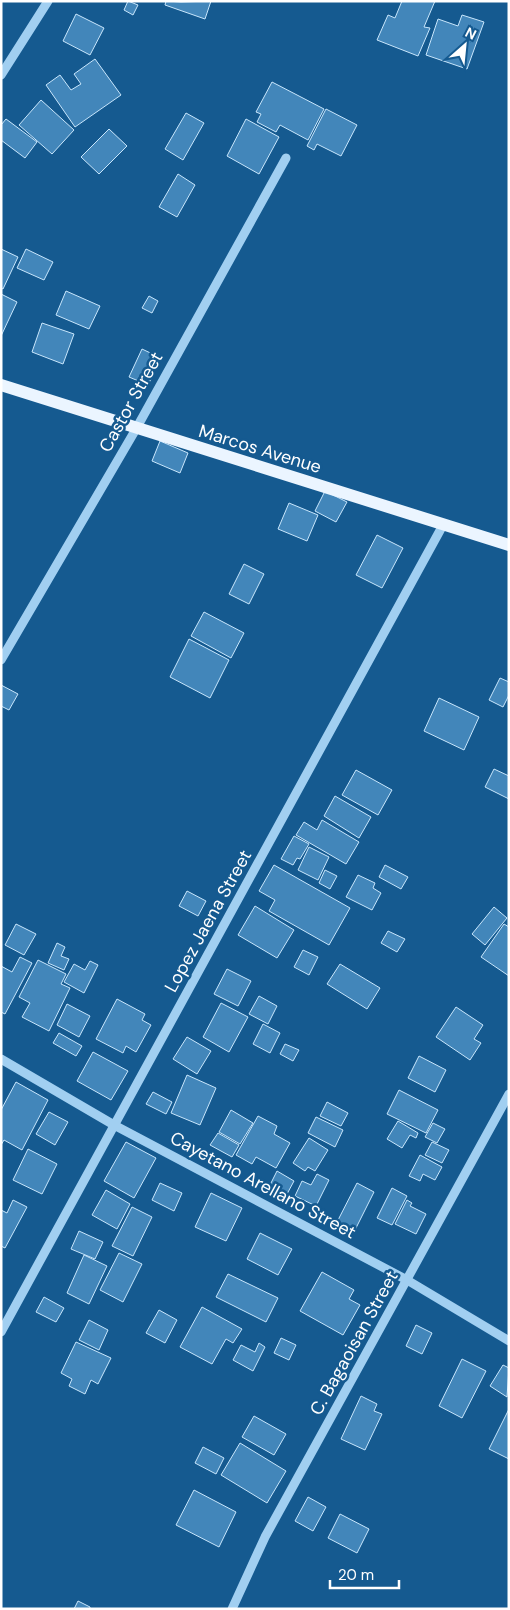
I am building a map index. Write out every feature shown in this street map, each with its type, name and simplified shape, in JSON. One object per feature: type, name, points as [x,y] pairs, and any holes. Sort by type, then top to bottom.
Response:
[{"type":"main road","name":"Marcos Avenue","points":[[1,385],[509,545]]},
{"type":"street","points":[[1,75],[48,1]]},
{"type":"street","name":"Castor Street","points":[[1,660],[136,428],[286,158]]},
{"type":"street","name":"Lopez Jaena Street","points":[[1,1332],[444,525]]},
{"type":"street","name":"Cayetano Arellano Street","points":[[1,1059],[114,1125],[408,1280],[509,1341]]},
{"type":"street","name":"C. Bagaoisan Street","points":[[232,1609],[266,1537],[509,1094]]},
{"type":"building","points":[[128,1],[138,5],[133,15],[124,10]]},
{"type":"building","points":[[166,1],[211,1],[205,19],[165,5]]},
{"type":"building","points":[[402,1],[435,1],[424,27],[430,28],[418,56],[377,40],[388,15],[395,18]]},
{"type":"building","points":[[76,14],[104,28],[90,55],[63,41]]},
{"type":"building","points":[[462,15],[484,22],[467,69],[426,55],[438,19],[458,26]]},
{"type":"building","points":[[95,59],[121,95],[75,127],[46,85],[60,75],[71,90],[81,84],[74,74]]},
{"type":"building","points":[[272,82],[324,109],[308,140],[280,125],[276,132],[257,122],[261,114],[256,112]]},
{"type":"building","points":[[41,100],[74,130],[52,154],[19,125]]},
{"type":"building","points":[[326,109],[357,125],[341,156],[317,144],[314,150],[307,146]]},
{"type":"building","points":[[186,113],[204,123],[183,160],[165,149]]},
{"type":"building","points":[[6,119],[37,142],[25,158],[1,140],[1,125]]},
{"type":"building","points":[[246,119],[279,137],[259,174],[227,156]]},
{"type":"building","points":[[109,129],[127,146],[99,174],[81,157]]},
{"type":"building","points":[[178,174],[195,185],[177,217],[159,207]]},
{"type":"building","points":[[1,249],[18,257],[3,289],[1,288]]},
{"type":"building","points":[[26,249],[53,262],[44,280],[17,268]]},
{"type":"building","points":[[66,291],[100,306],[89,329],[56,315]]},
{"type":"building","points":[[1,294],[17,302],[1,336]]},
{"type":"building","points":[[149,296],[158,301],[152,313],[142,308]]},
{"type":"building","points":[[42,323],[74,334],[63,364],[32,352]]},
{"type":"building","points":[[142,349],[161,358],[148,385],[129,377]]},
{"type":"building","points":[[160,441],[188,453],[180,473],[152,461]]},
{"type":"building","points":[[325,491],[347,502],[336,522],[315,511]]},
{"type":"building","points":[[289,503],[318,515],[307,541],[278,529]]},
{"type":"building","points":[[377,535],[403,548],[382,588],[356,575]]},
{"type":"building","points":[[244,564],[264,574],[249,604],[229,594]]},
{"type":"building","points":[[204,612],[244,633],[231,658],[191,636]]},
{"type":"building","points":[[189,639],[229,660],[210,698],[170,677]]},
{"type":"building","points":[[500,678],[509,682],[509,695],[503,707],[489,700]]},
{"type":"building","points":[[1,685],[18,694],[9,710],[1,706]]},
{"type":"building","points":[[439,698],[479,717],[464,750],[424,731]]},
{"type":"building","points":[[494,769],[509,776],[509,799],[485,787]]},
{"type":"building","points":[[356,770],[392,790],[378,815],[342,795]]},
{"type":"building","points":[[335,796],[371,817],[359,838],[324,816]]},
{"type":"building","points":[[322,820],[359,842],[346,864],[296,835],[304,822],[317,830]]},
{"type":"building","points":[[294,836],[309,844],[300,859],[297,858],[293,865],[281,859]]},
{"type":"building","points":[[309,847],[329,857],[318,880],[298,870]]},
{"type":"building","points":[[274,865],[350,908],[329,945],[269,911],[275,900],[259,891]]},
{"type":"building","points":[[385,865],[408,877],[401,889],[379,877]]},
{"type":"building","points":[[325,870],[337,876],[330,889],[319,883]]},
{"type":"building","points":[[358,875],[375,883],[373,888],[381,893],[372,910],[346,897]]},
{"type":"building","points":[[187,891],[206,901],[198,916],[179,906]]},
{"type":"building","points":[[255,906],[294,930],[277,958],[238,935]]},
{"type":"building","points":[[494,907],[507,918],[485,945],[472,934]]},
{"type":"building","points":[[16,924],[36,934],[24,955],[5,945]]},
{"type":"building","points":[[504,924],[509,927],[509,976],[481,957]]},
{"type":"building","points":[[388,931],[405,939],[397,952],[381,943]]},
{"type":"building","points":[[57,943],[65,947],[61,956],[69,959],[64,970],[48,963]]},
{"type":"building","points":[[303,950],[318,957],[309,975],[294,967]]},
{"type":"building","points":[[20,957],[32,963],[5,1014],[1,1012],[1,966],[12,972]]},
{"type":"building","points":[[38,960],[66,974],[61,984],[70,988],[49,1031],[22,1017],[30,1003],[19,997]]},
{"type":"building","points":[[90,961],[98,965],[84,993],[64,982],[74,964],[85,970]]},
{"type":"building","points":[[340,964],[380,988],[367,1009],[327,984]]},
{"type":"building","points":[[227,969],[251,981],[238,1006],[214,994]]},
{"type":"building","points":[[259,996],[277,1006],[268,1024],[249,1014]]},
{"type":"building","points":[[117,999],[145,1014],[142,1020],[151,1025],[136,1052],[126,1046],[123,1053],[96,1039]]},
{"type":"building","points":[[221,1003],[248,1017],[229,1052],[203,1037]]},
{"type":"building","points":[[67,1004],[90,1016],[79,1037],[57,1025]]},
{"type":"building","points":[[456,1007],[483,1025],[474,1039],[481,1043],[470,1060],[436,1037]]},
{"type":"building","points":[[263,1024],[280,1033],[270,1053],[253,1044]]},
{"type":"building","points":[[59,1033],[82,1046],[76,1056],[53,1043]]},
{"type":"building","points":[[187,1037],[211,1051],[197,1074],[173,1059]]},
{"type":"building","points":[[285,1044],[299,1050],[293,1061],[280,1054]]},
{"type":"building","points":[[93,1052],[128,1071],[111,1100],[77,1081]]},
{"type":"building","points":[[419,1056],[446,1070],[435,1092],[408,1078]]},
{"type":"building","points":[[187,1075],[216,1088],[200,1125],[171,1113]]},
{"type":"building","points":[[16,1082],[48,1100],[22,1150],[4,1140],[1,1145],[1,1110]]},
{"type":"building","points":[[399,1090],[438,1110],[426,1133],[387,1114]]},
{"type":"building","points":[[153,1092],[172,1102],[166,1114],[146,1104]]},
{"type":"building","points":[[327,1102],[348,1113],[341,1126],[320,1116]]},
{"type":"building","points":[[231,1110],[253,1123],[240,1144],[219,1132]]},
{"type":"building","points":[[49,1112],[68,1122],[55,1145],[36,1134]]},
{"type":"building","points":[[258,1116],[277,1126],[274,1134],[290,1143],[276,1168],[256,1157],[252,1164],[236,1155]]},
{"type":"building","points":[[316,1117],[343,1130],[335,1147],[308,1133]]},
{"type":"building","points":[[398,1121],[418,1133],[416,1138],[410,1135],[402,1148],[387,1139]]},
{"type":"building","points":[[433,1123],[445,1129],[437,1143],[425,1137]]},
{"type":"building","points":[[218,1133],[239,1145],[232,1157],[210,1145]]},
{"type":"building","points":[[309,1138],[328,1150],[315,1171],[308,1167],[305,1171],[293,1163]]},
{"type":"building","points":[[126,1142],[156,1158],[134,1198],[104,1181]]},
{"type":"building","points":[[432,1142],[449,1150],[442,1163],[425,1155]]},
{"type":"building","points":[[28,1149],[57,1164],[42,1194],[13,1180]]},
{"type":"building","points":[[420,1155],[442,1167],[435,1180],[423,1174],[420,1181],[409,1176]]},
{"type":"building","points":[[277,1171],[294,1181],[287,1194],[270,1185]]},
{"type":"building","points":[[317,1174],[329,1180],[316,1206],[295,1196],[302,1181],[311,1185]]},
{"type":"building","points":[[160,1183],[182,1193],[174,1211],[152,1200]]},
{"type":"building","points":[[357,1183],[374,1192],[354,1232],[336,1224]]},
{"type":"building","points":[[392,1188],[407,1196],[392,1225],[377,1218]]},
{"type":"building","points":[[106,1190],[130,1204],[117,1229],[92,1215]]},
{"type":"building","points":[[211,1193],[242,1208],[226,1241],[195,1227]]},
{"type":"building","points":[[13,1200],[27,1207],[5,1248],[1,1246],[1,1210],[7,1213]]},
{"type":"building","points":[[407,1200],[412,1203],[410,1206],[426,1214],[416,1234],[395,1224]]},
{"type":"building","points":[[132,1207],[152,1217],[133,1256],[112,1246]]},
{"type":"building","points":[[79,1231],[103,1242],[95,1259],[71,1249]]},
{"type":"building","points":[[260,1233],[292,1249],[278,1275],[247,1259]]},
{"type":"building","points":[[119,1253],[142,1264],[123,1302],[100,1290]]},
{"type":"building","points":[[84,1255],[107,1266],[89,1304],[67,1293]]},
{"type":"building","points":[[322,1272],[354,1290],[349,1299],[360,1305],[343,1335],[300,1311]]},
{"type":"building","points":[[228,1274],[278,1298],[266,1322],[216,1297]]},
{"type":"building","points":[[44,1297],[64,1308],[56,1322],[36,1312]]},
{"type":"building","points":[[202,1307],[242,1329],[233,1343],[226,1339],[212,1364],[180,1347]]},
{"type":"building","points":[[159,1310],[177,1320],[165,1343],[146,1333]]},
{"type":"building","points":[[89,1320],[108,1330],[99,1350],[79,1340]]},
{"type":"building","points":[[416,1325],[432,1333],[422,1354],[406,1346]]},
{"type":"building","points":[[281,1338],[296,1345],[289,1360],[274,1353]]},
{"type":"building","points":[[76,1342],[111,1358],[98,1384],[91,1380],[85,1394],[69,1386],[72,1379],[61,1373]]},
{"type":"building","points":[[259,1343],[265,1347],[253,1371],[233,1360],[241,1345],[255,1352]]},
{"type":"building","points":[[462,1359],[486,1371],[462,1418],[439,1406]]},
{"type":"building","points":[[503,1365],[509,1368],[507,1397],[490,1386]]},
{"type":"building","points":[[361,1396],[377,1404],[374,1411],[382,1414],[365,1450],[341,1439]]},
{"type":"building","points":[[509,1409],[509,1459],[489,1449]]},
{"type":"building","points":[[254,1416],[286,1434],[274,1455],[242,1437]]},
{"type":"building","points":[[240,1443],[286,1471],[267,1503],[221,1475]]},
{"type":"building","points":[[203,1447],[224,1458],[216,1474],[195,1463]]},
{"type":"building","points":[[194,1490],[236,1512],[219,1547],[176,1525]]},
{"type":"building","points":[[308,1497],[326,1507],[313,1531],[295,1521]]},
{"type":"building","points":[[340,1514],[369,1529],[357,1553],[328,1538]]},
{"type":"building","points":[[78,1601],[90,1607],[90,1609],[74,1609]]}]
